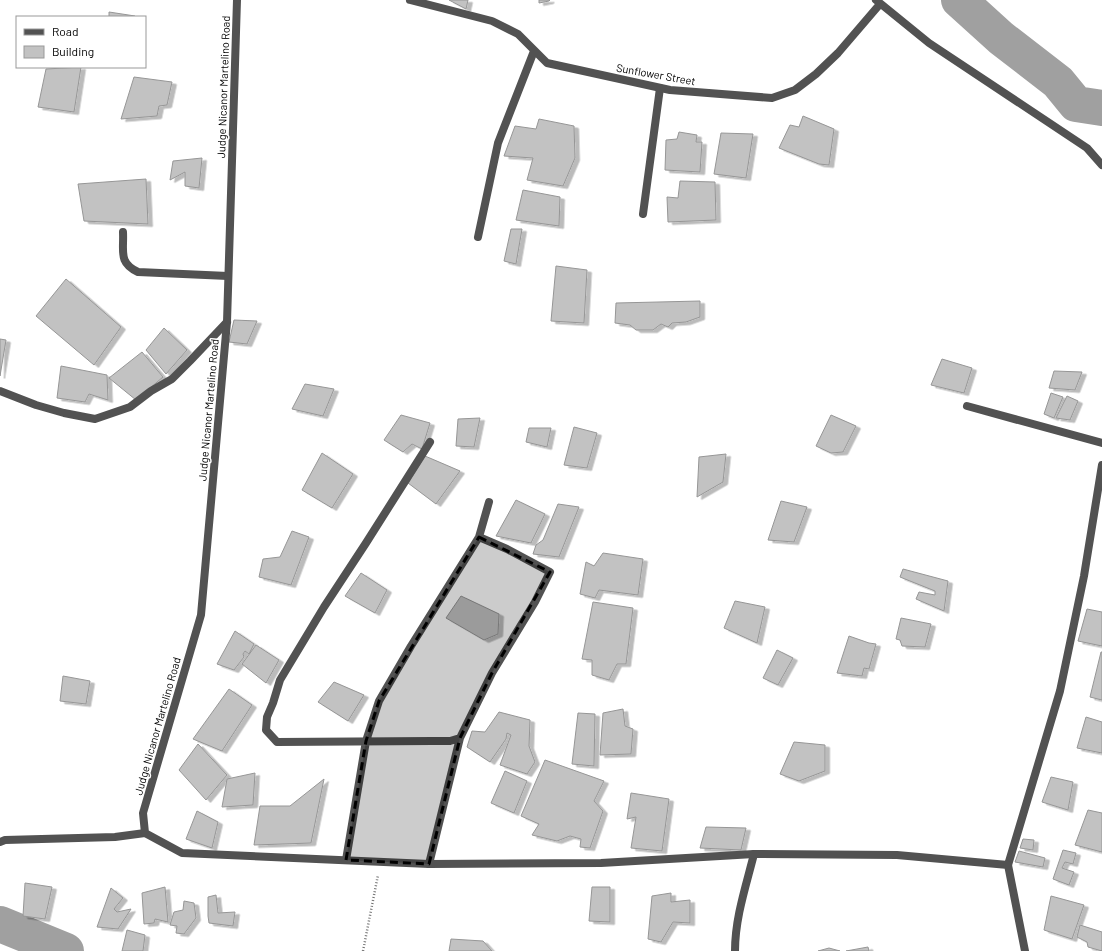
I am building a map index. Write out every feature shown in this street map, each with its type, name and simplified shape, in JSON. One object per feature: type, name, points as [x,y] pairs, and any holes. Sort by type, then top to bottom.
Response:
[{"type":"street","name":"Judge Nicanor Martelino Road","points":[[145,833],[143,813],[201,615],[227,322],[237,0]]},
{"type":"street","name":"Sunflower Street","points":[[410,0],[492,21],[518,34],[548,63],[660,88],[746,97],[772,98],[795,90],[816,74],[838,52],[878,2]]},
{"type":"street","points":[[878,2],[929,43],[1087,148],[1102,165]]},
{"type":"street","points":[[478,238],[498,143],[534,50]]},
{"type":"street","points":[[643,214],[660,88]]},
{"type":"street","points":[[124,232],[124,261],[131,269],[138,272],[228,276]]},
{"type":"street","points":[[0,391],[43,407],[95,419],[130,407],[151,391],[172,378],[227,322]]},
{"type":"street","points":[[967,406],[1102,443]]},
{"type":"street","points":[[430,442],[324,607],[280,680],[267,717],[266,730],[277,742],[450,741],[460,738]]},
{"type":"street","points":[[1025,951],[1008,866],[1060,691],[1084,576],[1102,465]]},
{"type":"street","points":[[346,860],[366,741],[379,702],[410,646],[479,537],[489,502]]},
{"type":"street","points":[[429,864],[460,738],[492,673],[535,602],[550,572],[507,549],[479,537]]},
{"type":"street","points":[[0,842],[5,840],[115,837],[145,833],[182,853],[429,864],[601,863],[754,854],[897,855],[1008,866]]},
{"type":"street","points":[[735,951],[741,904],[754,854]]},
{"type":"path","points":[[363,951],[381,861]]},
{"type":"highlighted area","points":[[479,537],[550,572],[492,673],[460,738],[429,864],[346,860],[366,741],[379,701]]},
{"type":"building","points":[[449,0],[468,0],[466,9]]},
{"type":"building","points":[[539,0],[550,0],[539,3]]},
{"type":"building","points":[[109,12],[135,16],[109,16]]},
{"type":"building","points":[[81,68],[74,112],[38,107],[46,69]]},
{"type":"building","points":[[134,77],[172,82],[167,105],[159,106],[157,116],[121,119]]},
{"type":"building","points":[[803,116],[834,129],[829,165],[819,164],[779,148],[790,125],[799,127]]},
{"type":"building","points":[[539,119],[574,126],[575,158],[563,186],[527,180],[533,158],[504,156],[515,126],[536,129]]},
{"type":"building","points":[[679,132],[697,135],[696,142],[702,142],[700,172],[665,170],[666,140],[677,139]]},
{"type":"building","points":[[721,133],[753,134],[746,178],[714,174]]},
{"type":"building","points":[[202,158],[199,188],[185,186],[185,172],[170,180],[173,161]]},
{"type":"building","points":[[146,179],[148,224],[84,221],[78,184]]},
{"type":"building","points":[[680,181],[715,182],[716,220],[668,222],[667,197],[678,198]]},
{"type":"building","points":[[523,190],[560,197],[559,226],[516,220]]},
{"type":"building","points":[[511,229],[522,229],[516,264],[504,261]]},
{"type":"building","points":[[556,266],[587,270],[584,323],[551,321]]},
{"type":"building","points":[[66,279],[121,327],[94,365],[36,316]]},
{"type":"building","points":[[700,301],[700,317],[686,322],[672,323],[668,327],[661,324],[653,330],[636,330],[630,325],[615,323],[616,303]]},
{"type":"building","points":[[234,320],[257,321],[247,344],[229,342]]},
{"type":"building","points":[[164,328],[187,350],[166,374],[146,350]]},
{"type":"building","points":[[0,339],[6,340],[0,376]]},
{"type":"building","points":[[142,352],[163,377],[136,400],[109,378]]},
{"type":"building","points":[[942,359],[972,368],[964,393],[931,385]]},
{"type":"building","points":[[61,366],[107,375],[108,400],[89,394],[85,402],[57,398]]},
{"type":"building","points":[[1054,371],[1082,372],[1075,390],[1049,388]]},
{"type":"building","points":[[305,384],[334,389],[323,416],[292,409]]},
{"type":"building","points":[[1051,393],[1063,397],[1054,418],[1044,414]]},
{"type":"building","points":[[1067,396],[1078,401],[1070,420],[1056,418]]},
{"type":"building","points":[[401,415],[430,423],[422,449],[412,444],[403,452],[384,440]]},
{"type":"building","points":[[831,415],[856,426],[843,452],[831,453],[816,446]]},
{"type":"building","points":[[480,418],[474,447],[456,446],[458,419]]},
{"type":"building","points":[[574,427],[597,433],[587,468],[564,465]]},
{"type":"building","points":[[529,428],[551,428],[547,447],[526,442]]},
{"type":"building","points":[[322,453],[353,474],[332,508],[302,490]]},
{"type":"building","points":[[726,454],[723,482],[697,497],[699,457]]},
{"type":"building","points":[[425,456],[460,471],[436,504],[408,483]]},
{"type":"building","points":[[516,500],[545,514],[531,543],[496,536]]},
{"type":"building","points":[[781,501],[807,507],[794,542],[768,540]]},
{"type":"building","points":[[558,504],[579,507],[559,557],[533,554],[536,545],[543,540]]},
{"type":"building","points":[[292,531],[309,537],[291,585],[259,577],[263,559],[280,557]]},
{"type":"building","points":[[603,553],[643,559],[638,595],[599,590],[595,598],[580,594],[586,562],[594,566]]},
{"type":"building","points":[[903,569],[948,581],[944,611],[916,599],[919,592],[935,595],[935,591],[900,577]]},
{"type":"building","points":[[361,573],[387,590],[375,613],[345,596]]},
{"type":"building","points":[[461,596],[499,614],[498,634],[484,640],[446,618]]},
{"type":"building","points":[[735,601],[765,607],[757,643],[724,628]]},
{"type":"building","points":[[593,602],[633,608],[626,664],[617,664],[609,680],[592,675],[592,660],[582,659]]},
{"type":"building","points":[[1087,609],[1102,612],[1102,646],[1078,641]]},
{"type":"building","points":[[901,618],[931,624],[925,647],[902,646],[900,640],[896,639]]},
{"type":"building","points":[[235,631],[254,644],[249,654],[245,651],[243,654],[244,657],[234,670],[217,664]]},
{"type":"building","points":[[849,636],[876,644],[869,669],[864,668],[862,676],[837,673]]},
{"type":"building","points":[[256,645],[279,660],[266,683],[242,664]]},
{"type":"building","points":[[777,650],[793,658],[778,685],[763,678]]},
{"type":"building","points":[[1102,652],[1102,700],[1090,697]]},
{"type":"building","points":[[63,676],[90,681],[86,704],[60,701]]},
{"type":"building","points":[[334,682],[364,695],[348,721],[318,702]]},
{"type":"building","points":[[229,689],[252,705],[222,751],[193,739]]},
{"type":"building","points":[[623,709],[625,726],[633,729],[631,754],[600,755],[603,713]]},
{"type":"building","points":[[499,712],[530,720],[529,746],[535,762],[527,774],[500,765],[511,735],[507,733],[506,739],[490,762],[467,747],[472,731],[485,732]]},
{"type":"building","points":[[578,713],[595,714],[594,766],[572,764]]},
{"type":"building","points":[[1086,717],[1102,722],[1102,753],[1077,748]]},
{"type":"building","points":[[794,742],[825,745],[825,771],[799,781],[780,774]]},
{"type":"building","points":[[198,744],[227,775],[206,800],[179,770]]},
{"type":"building","points":[[545,760],[604,781],[594,801],[603,811],[590,848],[580,847],[581,839],[570,836],[557,841],[532,835],[539,824],[521,816]]},
{"type":"building","points":[[505,771],[527,781],[514,813],[491,803]]},
{"type":"building","points":[[255,773],[253,805],[222,807],[227,779]]},
{"type":"building","points":[[1051,777],[1073,782],[1068,810],[1042,802]]},
{"type":"building","points":[[324,779],[311,843],[254,845],[260,806],[290,806]]},
{"type":"building","points":[[631,793],[669,799],[662,851],[631,848],[636,817],[627,819]]},
{"type":"building","points":[[1088,810],[1102,813],[1102,852],[1075,845]]},
{"type":"building","points":[[197,811],[218,822],[212,848],[186,839]]},
{"type":"building","points":[[706,827],[746,828],[741,850],[700,848]]},
{"type":"building","points":[[1023,839],[1034,840],[1033,850],[1020,848]]},
{"type":"building","points":[[1063,850],[1076,853],[1073,864],[1065,862],[1062,868],[1074,872],[1069,885],[1053,879]]},
{"type":"building","points":[[1019,851],[1045,858],[1043,867],[1015,862]]},
{"type":"building","points":[[25,883],[52,887],[45,919],[23,916]]},
{"type":"building","points":[[165,887],[168,922],[155,919],[154,923],[144,924],[142,893]]},
{"type":"building","points":[[592,887],[610,887],[610,922],[589,921]]},
{"type":"building","points":[[111,888],[123,898],[114,909],[117,912],[131,909],[118,929],[97,927]]},
{"type":"building","points":[[671,893],[671,902],[690,900],[690,923],[673,922],[661,942],[648,939],[652,896]]},
{"type":"building","points":[[216,895],[218,913],[235,912],[233,926],[209,923],[208,897]]},
{"type":"building","points":[[1051,896],[1084,905],[1072,939],[1044,930]]},
{"type":"building","points":[[184,901],[194,903],[196,918],[184,934],[176,933],[177,926],[170,925],[174,912],[183,910]]},
{"type":"building","points":[[1080,925],[1102,932],[1102,951],[1088,947],[1087,942],[1077,937]]},
{"type":"building","points":[[127,930],[145,935],[143,951],[122,951]]},
{"type":"building","points":[[451,939],[483,941],[492,951],[449,951]]},
{"type":"building","points":[[868,947],[869,951],[846,951]]},
{"type":"building","points":[[829,948],[840,951],[818,951]]},
{"type":"waterway","points":[[959,0],[1001,38],[1058,82],[1076,104],[1102,108]]},
{"type":"waterway","points":[[0,924],[66,951]]}]
